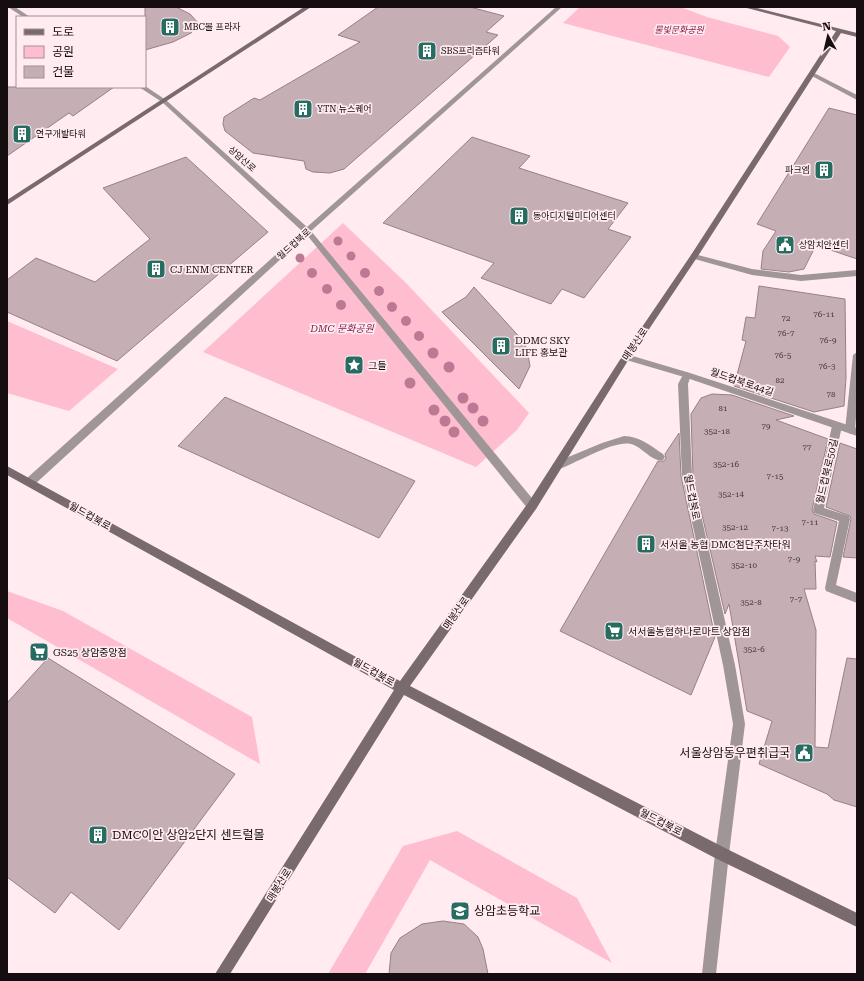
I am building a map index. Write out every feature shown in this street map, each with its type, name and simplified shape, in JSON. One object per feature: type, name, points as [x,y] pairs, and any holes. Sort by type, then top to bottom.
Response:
[{"type":"main road","points":[[7,204],[308,7]]},
{"type":"main road","points":[[746,7],[857,35]]},
{"type":"main road","name":"매봉산로","points":[[222,974],[402,688],[532,506],[626,357],[694,256],[839,31]]},
{"type":"main road","name":"월드컵북로","points":[[9,474],[30,482],[402,688],[722,854],[857,920]]},
{"type":"street","points":[[11,7],[25,16]]},
{"type":"street","name":"월드컵북로","points":[[30,482],[559,7]]},
{"type":"street","points":[[812,74],[857,98]]},
{"type":"street","name":"상암산로","points":[[144,88],[164,100],[308,231],[532,506]]},
{"type":"street","points":[[694,256],[752,272],[801,278],[857,273]]},
{"type":"street","name":"월드컵북로44길","points":[[626,357],[687,375],[853,431],[857,355]]},
{"type":"street","name":"월드컵북로","points":[[687,375],[683,384],[687,476],[729,665],[739,724],[708,974]]},
{"type":"street","name":"월드컵북로50길","points":[[837,426],[818,510],[845,519],[830,588],[857,598]]},
{"type":"street","points":[[557,466],[606,445],[629,439],[645,446],[660,457]]},
{"type":"green space","name":"물빛문화공원","points":[[580,7],[680,7],[707,17],[778,36],[790,47],[769,77],[563,23]]},
{"type":"green space","name":"DMC 문화공원","points":[[343,223],[407,284],[529,413],[517,430],[476,467],[203,352]]},
{"type":"green space","points":[[7,321],[118,369],[69,411],[7,393]]},
{"type":"green space","points":[[7,591],[63,611],[252,717],[260,764],[7,618]]},
{"type":"green space","points":[[457,831],[577,898],[612,963],[430,860],[365,974],[328,974],[403,846]]},
{"type":"building","name":"MBC몰 프라자","points":[[145,7],[176,7],[190,14],[199,24],[191,33],[173,42],[146,50]]},
{"type":"building","points":[[378,7],[470,7],[504,16],[486,32],[498,35],[344,169],[330,173],[313,172],[306,169],[304,161],[253,153],[225,131],[223,124],[224,117],[254,98],[260,100],[360,42],[338,35]]},
{"type":"building","name":"연구개발타워","points":[[7,87],[113,88],[73,116],[69,113],[7,156]]},
{"type":"building","name":"파크엠","points":[[829,108],[857,115],[857,259],[816,245],[804,269],[789,272],[761,269],[763,251],[776,231],[757,224]]},
{"type":"building","name":"동아디지털미디어센터","points":[[472,137],[530,156],[519,168],[628,203],[608,229],[631,237],[584,298],[562,289],[551,304],[481,278],[494,263],[383,223]]},
{"type":"building","name":"CJ ENM CENTER","points":[[186,157],[268,232],[117,361],[7,312],[7,280],[36,258],[95,282],[150,239],[103,188]]},
{"type":"building","points":[[759,286],[845,299],[846,378],[844,406],[814,412],[734,386],[746,341],[742,340],[746,317],[755,318]]},
{"type":"building","name":"DDMC SKY LIFE 홍보관","points":[[474,287],[524,342],[530,366],[519,389],[442,312],[466,297]]},
{"type":"building","points":[[712,394],[732,395],[794,416],[776,420],[828,439],[812,510],[814,514],[837,522],[830,557],[815,556],[817,562],[815,561],[816,589],[804,589],[816,630],[815,747],[828,748],[847,658],[857,659],[857,807],[834,800],[827,794],[759,764],[772,721],[747,711],[729,604],[725,614],[693,476],[691,414],[701,398]]},
{"type":"building","points":[[225,397],[415,481],[379,538],[178,446]]},
{"type":"building","name":"서서울 농협 DMC첨단주차타워","points":[[679,433],[681,476],[715,637],[691,695],[560,631],[658,461],[664,461],[666,458],[665,454]]},
{"type":"building","points":[[840,443],[857,449],[857,558],[843,557],[851,519],[850,516],[826,507]]},
{"type":"building","name":"DMC이안 상암2단지 센트럴몰","points":[[48,658],[235,774],[119,930],[71,892],[55,913],[7,877],[7,703]]},
{"type":"building","name":"상암초등학교","points":[[443,921],[464,924],[478,937],[483,949],[488,974],[389,974],[391,953],[400,938],[422,924]]},
{"type":"place","name":"MBC몰 프라자","points":[[170,27]]},
{"type":"place","name":"SBS프리즘타워","points":[[427,51]]},
{"type":"place","name":"YTN 뉴스퀘어","points":[[303,109]]},
{"type":"place","name":"연구개발타워","points":[[22,134]]},
{"type":"place","name":"파크엠","points":[[824,170]]},
{"type":"place","name":"동아디지털미디어센터","points":[[519,216]]},
{"type":"place","name":"상암치안센터","points":[[785,245]]},
{"type":"place","name":"CJ ENM CENTER","points":[[156,269]]},
{"type":"place","name":"DDMC SKY LIFE 홍보관","points":[[501,346]]},
{"type":"place","name":"그들","points":[[354,365]]},
{"type":"place","name":"서서울 농협 DMC첨단주차타워","points":[[646,544]]},
{"type":"place","name":"서서울농협하나로마트 상암점","points":[[614,631]]},
{"type":"place","name":"GS25 상암중앙점","points":[[39,652]]},
{"type":"place","name":"서울상암동우편취급국","points":[[804,753]]},
{"type":"place","name":"DMC이안 상암2단지 센트럴몰","points":[[98,835]]},
{"type":"place","name":"상암초등학교","points":[[460,911]]}]
